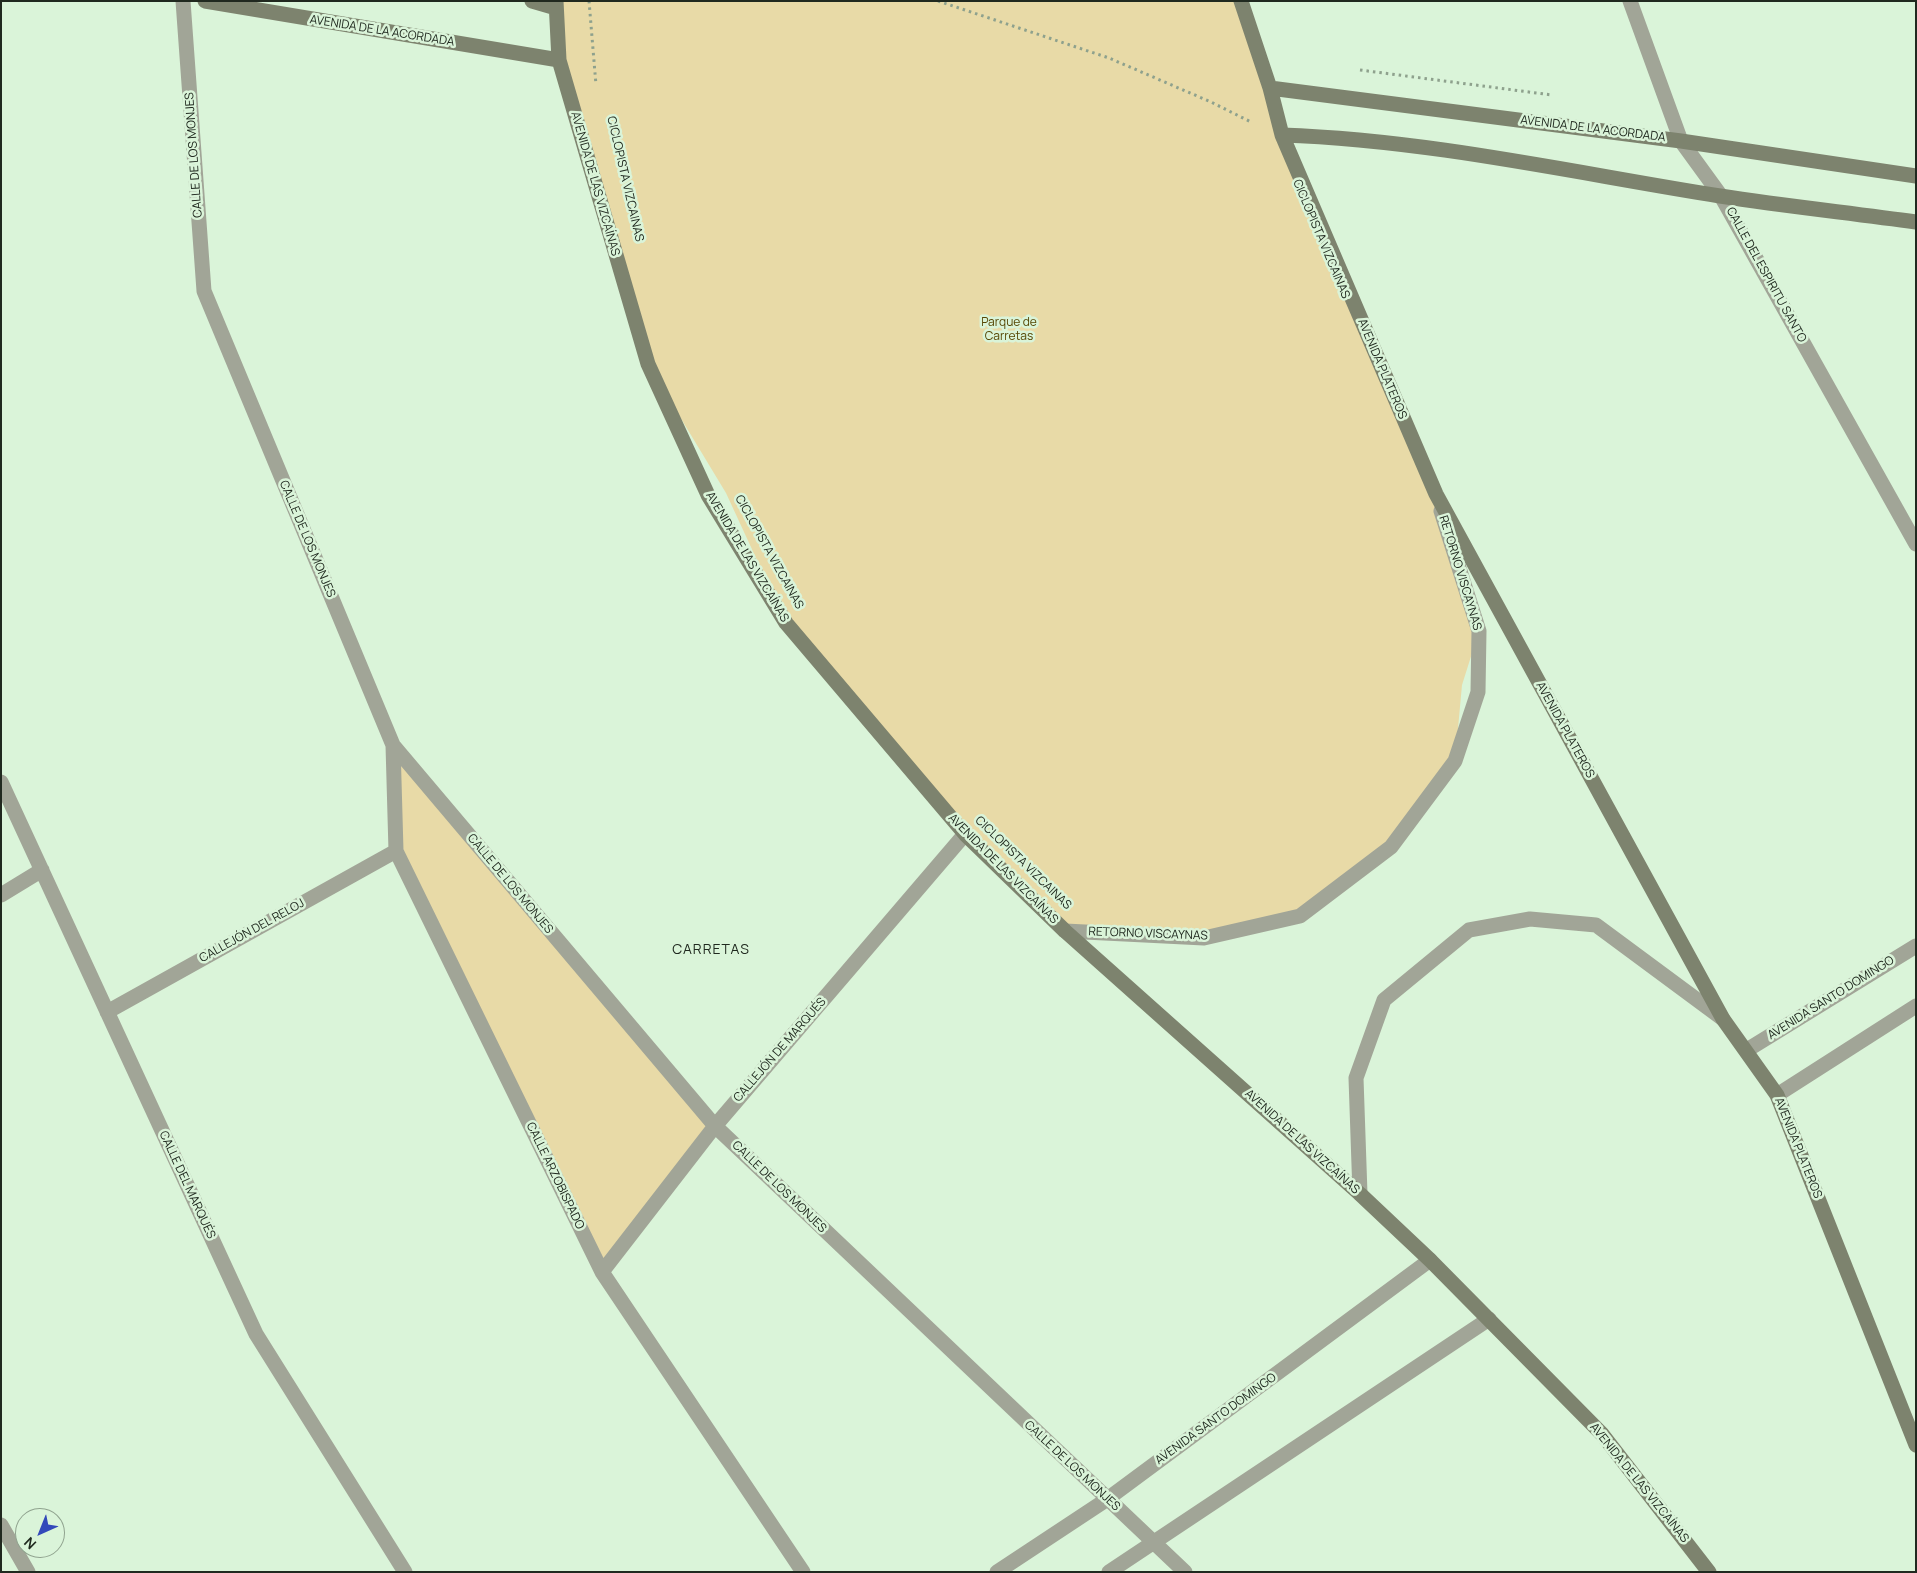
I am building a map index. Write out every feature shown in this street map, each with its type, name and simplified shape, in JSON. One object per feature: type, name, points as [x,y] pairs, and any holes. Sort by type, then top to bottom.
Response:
[{"type":"street","name":"CALLE DE LOS MONJES","points":[[183,1],[204,290],[392,745],[715,1126],[1106,1500],[1185,1572]]},
{"type":"street","name":"AVENIDA DE LA ACORDADA","points":[[205,1],[558,60]]},
{"type":"street","points":[[532,1],[556,4]]},
{"type":"street","name":"AVENIDA PLATEROS","points":[[1240,1],[1270,88],[1282,135],[1436,494],[1723,1019],[1747,1050],[1777,1095],[1916,1445]]},
{"type":"street","name":"CALLE DEL ESPIRITU SANTO","points":[[1630,1],[1681,141],[1721,196],[1916,544]]},
{"type":"street","name":"AVENIDA DE LAS VIZCAÍNAS","points":[[556,4],[558,60],[648,364],[708,496],[786,623],[965,834],[1065,931],[1360,1194],[1430,1260],[1602,1434],[1709,1572]]},
{"type":"street","name":"AVENIDA DE LA ACORDADA","points":[[1270,88],[1681,141],[1916,176]]},
{"type":"street","points":[[1282,135],[1330,137],[1527,162],[1721,196],[1916,222]]},
{"type":"street","name":"RETORNO VISCAYNAS","points":[[1065,931],[1204,938],[1300,916],[1391,847],[1455,761],[1478,692],[1479,631],[1436,494]]},
{"type":"street","name":"CALLE ARZOBISPADO","points":[[392,745],[396,851],[602,1272],[804,1572]]},
{"type":"street","name":"CALLE DEL MARQUÉS","points":[[1,782],[256,1334],[405,1572]]},
{"type":"street","name":"CALLEJÓN DE MARQUÉS","points":[[602,1272],[715,1126],[965,834]]},
{"type":"street","name":"CALLEJÓN DEL RELOJ","points":[[107,1012],[396,851]]},
{"type":"street","points":[[1,895],[42,870]]},
{"type":"street","points":[[1360,1194],[1356,1078],[1384,1000],[1469,930],[1530,919],[1596,925],[1723,1019]]},
{"type":"street","name":"AVENIDA SANTO DOMINGO","points":[[1747,1050],[1916,946]]},
{"type":"street","points":[[1777,1095],[1916,1006]]},
{"type":"street","name":"AVENIDA SANTO DOMINGO","points":[[997,1572],[1106,1500],[1430,1260]]},
{"type":"street","points":[[1109,1572],[1489,1319]]},
{"type":"street","points":[[1,1525],[28,1572]]},
{"type":"path","points":[[588,1],[597,89]]},
{"type":"path","points":[[938,1],[1109,58],[1282,135]]},
{"type":"green space","name":"Parque de Carretas","points":[[556,1],[1241,1],[1270,88],[1436,494],[1479,631],[1462,685],[1455,761],[1391,847],[1300,916],[1204,938],[1065,931],[965,834],[786,623],[726,493],[648,364],[559,60]]},
{"type":"green space","points":[[393,745],[715,1126],[602,1272],[396,851]]},
{"type":"district","name":"CARRETAS","points":[[711,950]]}]
